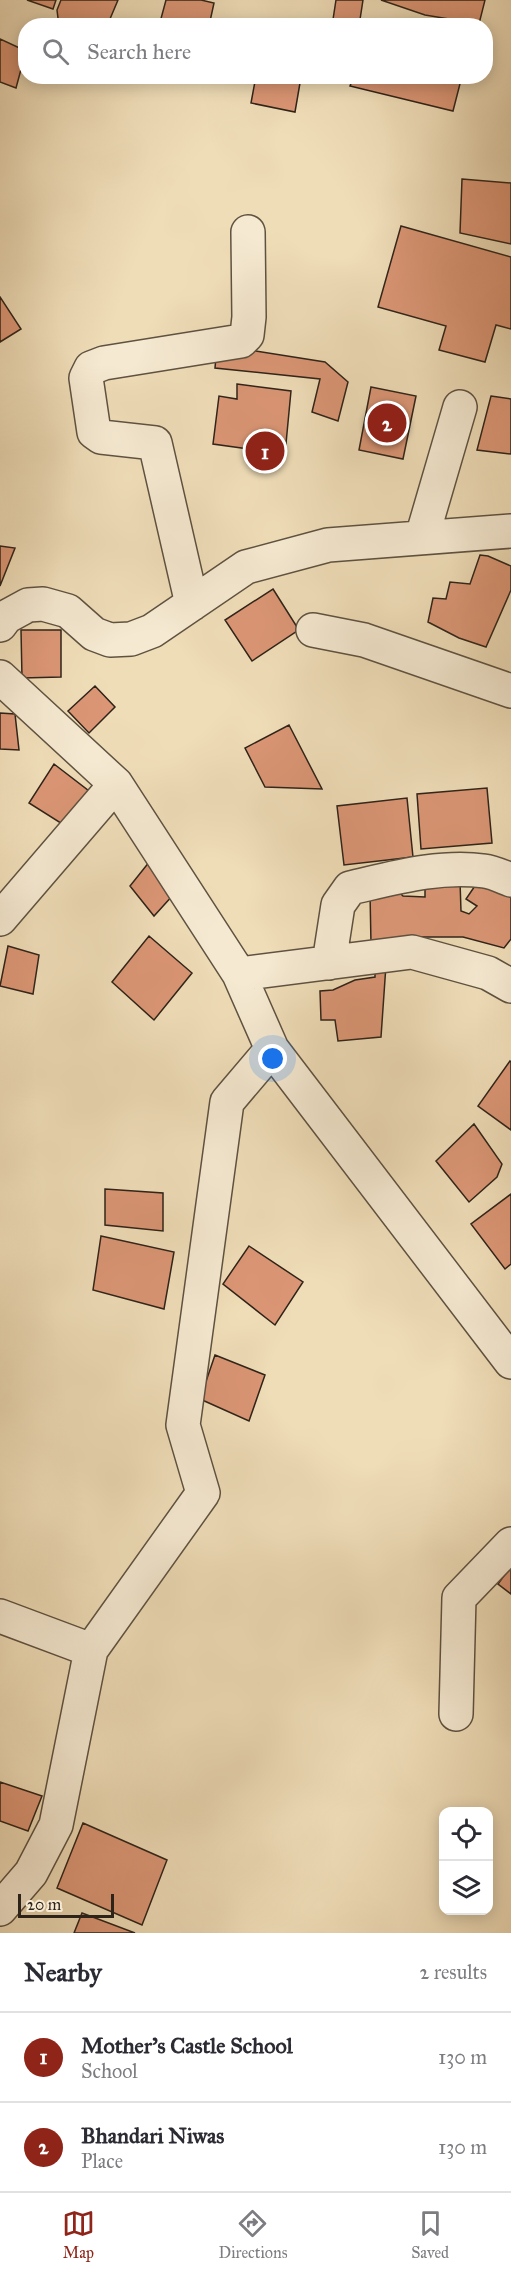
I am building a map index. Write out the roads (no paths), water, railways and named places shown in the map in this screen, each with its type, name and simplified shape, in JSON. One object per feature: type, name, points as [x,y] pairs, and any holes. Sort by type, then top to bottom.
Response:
[{"type":"street","points":[[192,604],[155,443],[101,437],[93,432],[86,378],[91,368],[104,363],[241,341],[247,335],[249,317],[248,232]]},
{"type":"street","points":[[422,537],[460,407]]},
{"type":"street","points":[[0,625],[6,617],[28,605],[44,604],[68,611],[94,634],[110,640],[131,639],[152,631],[246,567],[328,545],[511,531]]},
{"type":"street","points":[[313,630],[364,640],[511,691]]},
{"type":"street","points":[[0,677],[116,784],[239,974],[272,1049],[511,1362]]},
{"type":"street","points":[[0,919],[116,784]]},
{"type":"street","points":[[329,963],[338,905],[350,888],[421,872],[499,875]]},
{"type":"street","points":[[239,974],[412,952],[488,973],[511,986]]},
{"type":"street","points":[[0,1909],[31,1873],[56,1825],[91,1650],[203,1493],[183,1425],[227,1102],[272,1049]]},
{"type":"street","points":[[456,1714],[459,1598],[511,1544]]},
{"type":"street","points":[[0,1616],[91,1650]]},
{"type":"street","points":[[0,1926],[9,1933]]},
{"type":"place","name":"Bhandari Niwas","points":[[387,423]]},
{"type":"place","name":"Mother's Castle School","points":[[265,451]]}]
